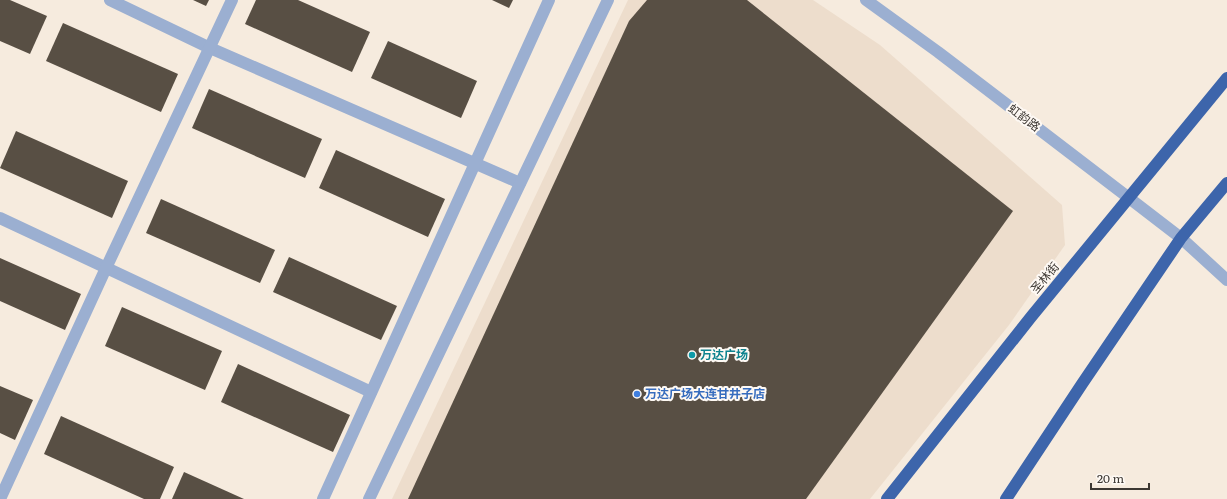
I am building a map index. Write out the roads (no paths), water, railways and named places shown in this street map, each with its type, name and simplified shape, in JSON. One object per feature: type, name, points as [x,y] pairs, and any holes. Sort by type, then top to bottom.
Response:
[{"type":"highway","name":"圣林街","points":[[887,499],[1026,324],[1227,78]]},
{"type":"highway","points":[[1006,499],[1181,238],[1227,183]]},
{"type":"street","points":[[110,0],[210,48],[520,183]]},
{"type":"street","points":[[0,499],[106,268],[232,0]]},
{"type":"street","points":[[323,499],[549,0]]},
{"type":"street","points":[[368,499],[608,0]]},
{"type":"street","name":"虹韵路","points":[[866,0],[938,52],[1181,238],[1227,280]]},
{"type":"street","points":[[0,218],[372,392]]},
{"type":"place","name":"万达广场","points":[[692,355]]},
{"type":"place","name":"万达广场大连甘井子店","points":[[637,394]]}]
